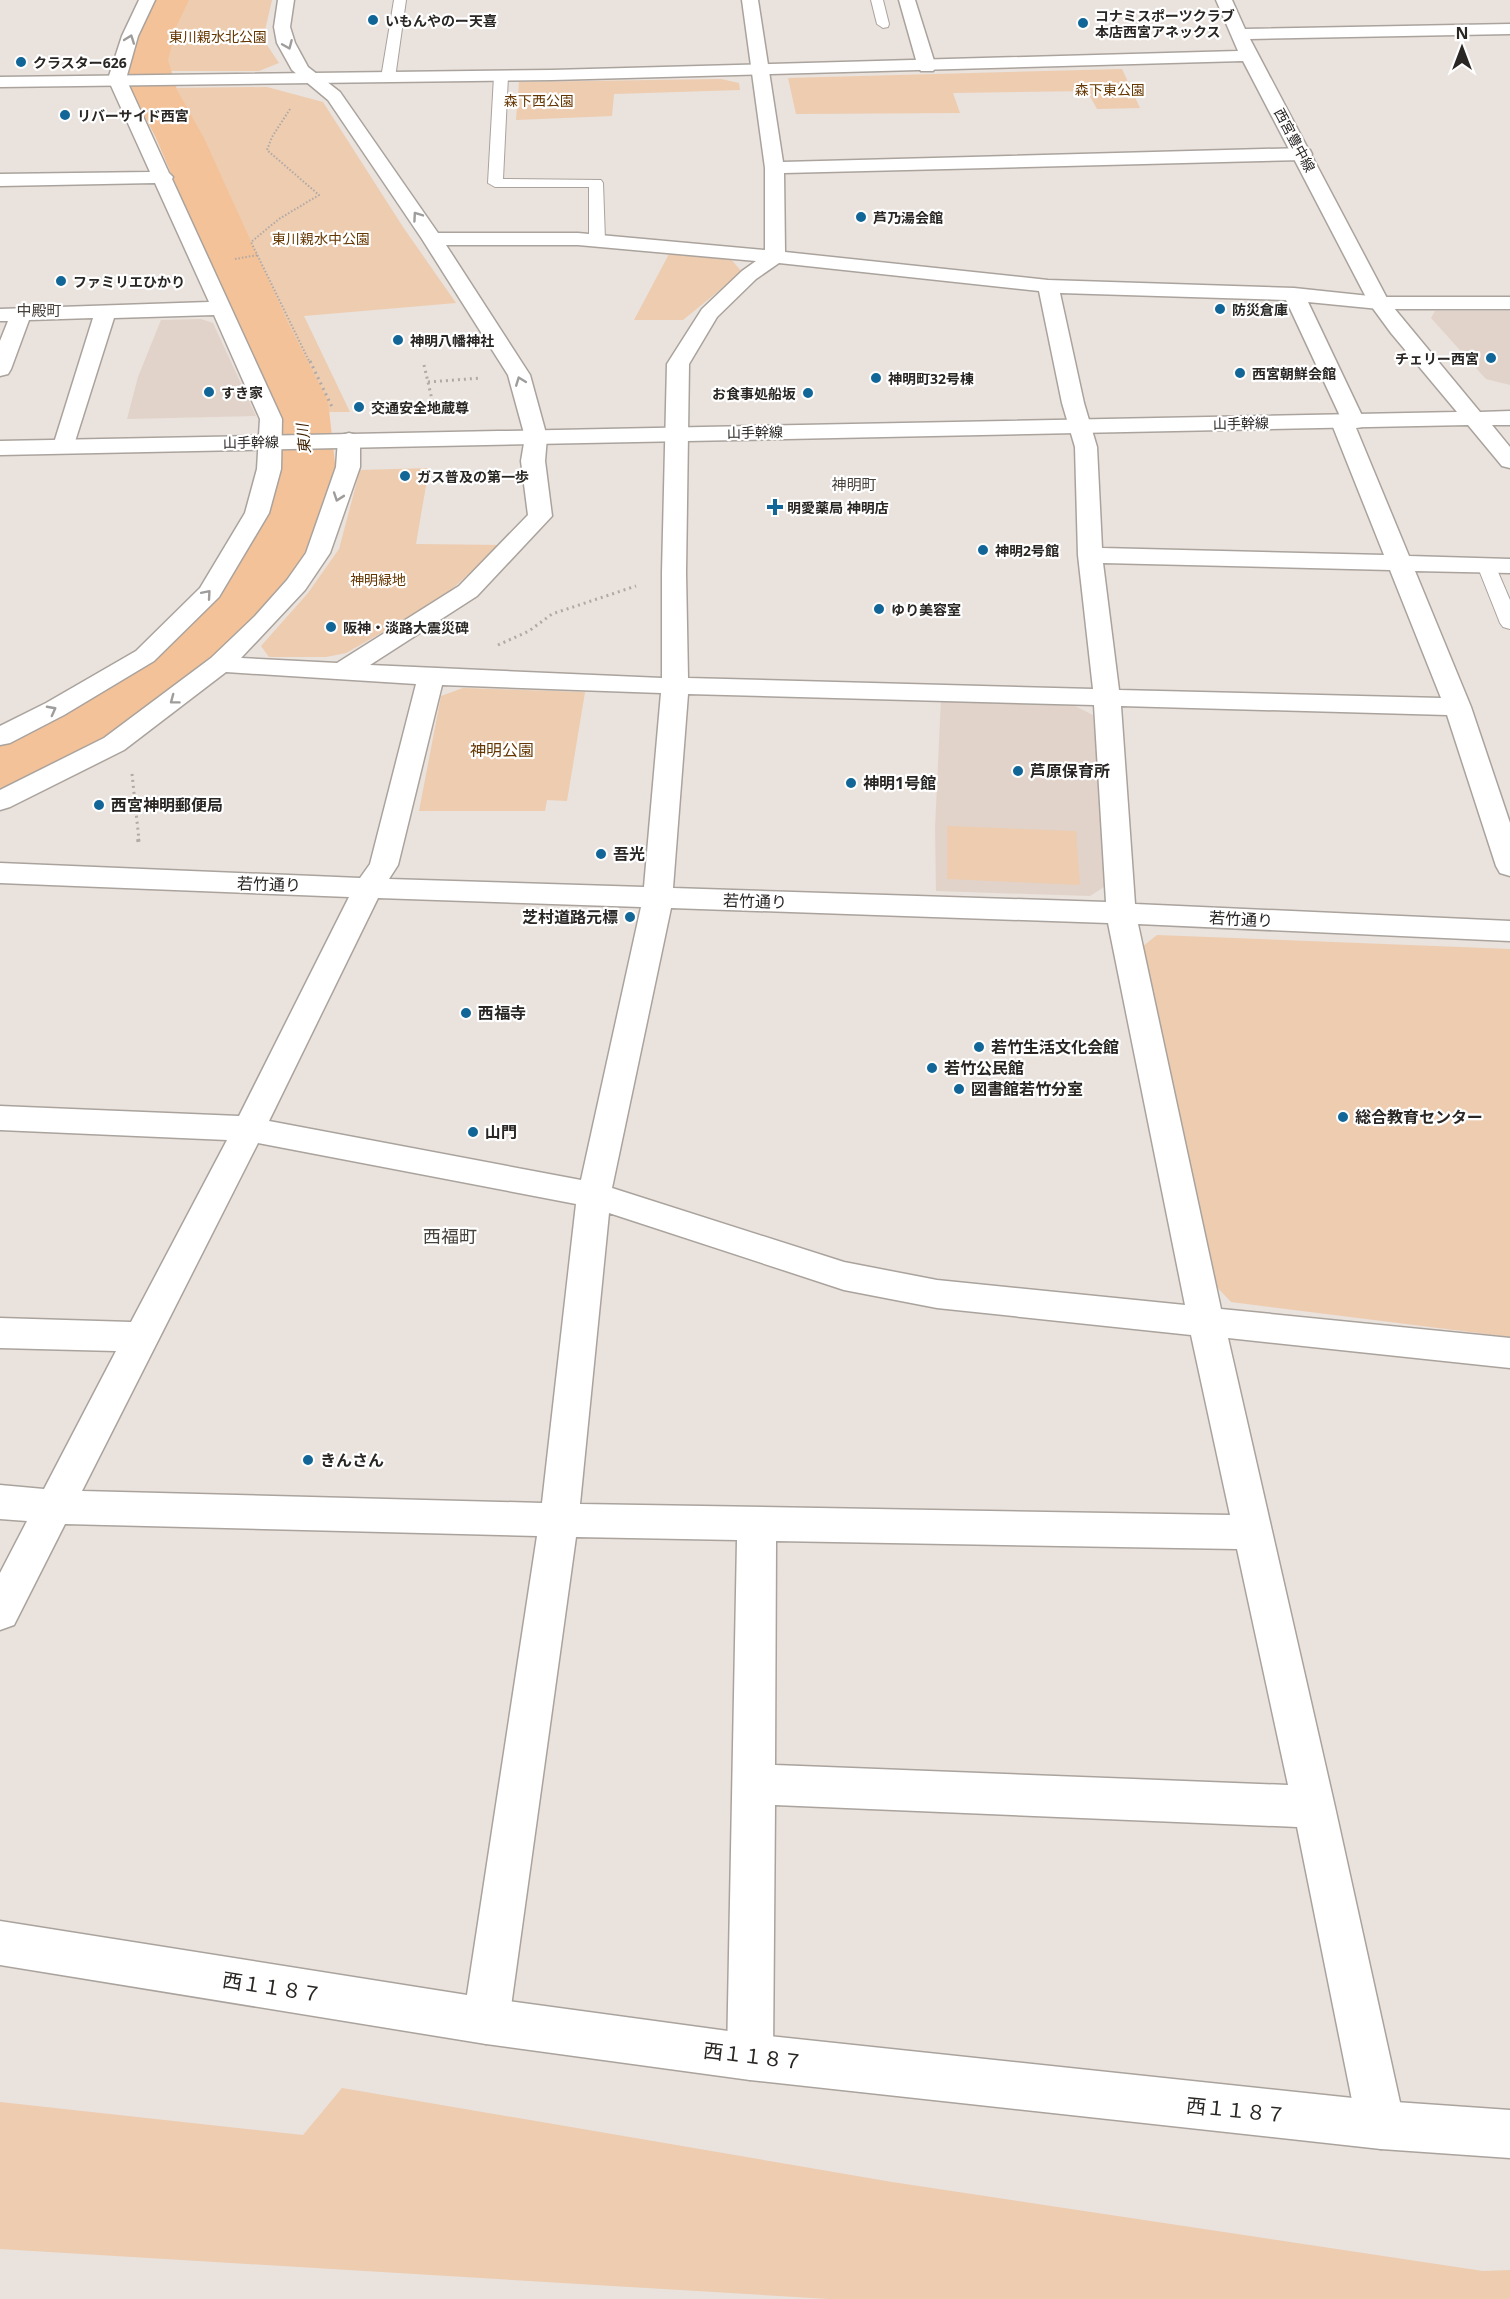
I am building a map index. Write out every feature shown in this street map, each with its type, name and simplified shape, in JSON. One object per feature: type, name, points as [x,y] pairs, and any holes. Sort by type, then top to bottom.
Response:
[{"type":"street","points":[[0,737],[55,709],[145,656],[210,592],[257,513],[275,442],[271,418],[164,177],[125,79],[130,36],[147,0]]},
{"type":"street","points":[[286,0],[282,27],[286,43],[301,70],[334,96],[432,239],[519,375],[536,437],[533,461],[540,516],[468,591],[345,670]]},
{"type":"street","points":[[750,0],[774,168],[775,256]]},
{"type":"street","points":[[908,0],[927,66]]},
{"type":"street","name":"西宮豊中線","points":[[1224,0],[1249,56],[1303,154],[1379,303],[1398,329],[1510,461]]},
{"type":"street","points":[[1241,34],[1510,29]]},
{"type":"street","points":[[0,82],[125,79],[316,80],[1249,56]]},
{"type":"street","points":[[774,168],[1303,154]]},
{"type":"street","points":[[0,180],[164,177]]},
{"type":"street","points":[[432,239],[597,240],[775,256],[1048,286],[1294,294],[1379,303],[1510,303]]},
{"type":"street","points":[[486,2021],[559,1520],[594,1195],[658,898],[675,686],[674,573],[678,364],[709,313],[748,275],[775,256]]},
{"type":"street","points":[[1048,286],[1086,447],[1090,555],[1107,697],[1121,913],[1206,1321],[1314,1807],[1381,2125]]},
{"type":"street","points":[[1294,294],[1348,422],[1399,563],[1458,707],[1510,866]]},
{"type":"street","points":[[0,369],[10,315],[222,308]]},
{"type":"street","points":[[64,446],[105,312]]},
{"type":"street","name":"山手幹線","points":[[0,448],[1510,418]]},
{"type":"street","points":[[0,801],[114,744],[220,664],[296,585],[318,553],[348,467],[342,440]]},
{"type":"street","points":[[1090,555],[1510,566]]},
{"type":"street","points":[[220,664],[446,678],[675,686],[1458,707]]},
{"type":"street","points":[[0,1612],[249,1130],[368,888],[384,865],[446,678]]},
{"type":"street","name":"若竹通り","points":[[0,873],[368,888],[1121,913],[1510,931]]},
{"type":"street","points":[[0,1118],[249,1130],[594,1195],[844,1276],[937,1293],[1510,1353]]},
{"type":"street","points":[[0,1333],[142,1336]]},
{"type":"street","points":[[0,1502],[53,1507],[559,1520],[1253,1532]]},
{"type":"street","points":[[750,2057],[757,1524]]},
{"type":"street","points":[[753,1784],[1314,1807]]},
{"type":"street","name":"西１１８７","points":[[0,1943],[486,2021],[750,2057],[1381,2125],[1510,2134]]},
{"type":"lane","points":[[388,78],[399,0]]},
{"type":"lane","points":[[877,0],[883,24]]},
{"type":"lane","points":[[501,76],[495,183],[596,183],[597,240]]},
{"type":"lane","points":[[1486,565],[1510,623]]},
{"type":"path","points":[[295,102],[272,137],[267,150],[319,195],[279,219],[251,242],[333,409]]},
{"type":"path","points":[[424,365],[436,417]]},
{"type":"path","points":[[428,382],[519,375]]},
{"type":"path","points":[[446,678],[502,642],[529,631],[552,614],[674,573]]},
{"type":"path","points":[[114,744],[131,763],[140,842],[127,878]]},
{"type":"shaded area","points":[[1435,311],[1510,311],[1510,385],[1486,379],[1431,318]]},
{"type":"shaded area","points":[[201,319],[213,323],[256,416],[127,419],[138,377],[161,320]]},
{"type":"shaded area","name":"芦原保育所","points":[[941,700],[1071,704],[1093,715],[1107,885],[1090,896],[936,891],[935,828]]},
{"type":"green space","name":"東川親水北公園","points":[[179,0],[272,0],[263,39],[279,63],[259,71],[159,71],[161,44]]},
{"type":"green space","name":"森下東公園","points":[[1122,69],[1140,108],[1097,109],[1087,91],[953,93],[960,113],[796,114],[788,78]]},
{"type":"green space","name":"森下西公園","points":[[721,79],[739,83],[740,90],[614,94],[612,116],[516,120],[519,82]]},
{"type":"green space","name":"東川親水中公園","points":[[267,87],[323,102],[403,227],[456,303],[304,316],[350,412],[320,412],[167,88]]},
{"type":"green space","points":[[669,254],[729,257],[742,272],[683,320],[634,320]]},
{"type":"green space","name":"神明緑地","points":[[429,468],[416,544],[501,545],[441,599],[346,653],[326,657],[269,657],[261,646],[308,593],[339,549],[360,470]]},
{"type":"green space","name":"神明公園","points":[[463,688],[585,692],[567,801],[547,800],[545,811],[419,811],[441,696]]},
{"type":"green space","points":[[947,826],[1076,831],[1080,885],[947,879]]},
{"type":"green space","name":"総合教育センター","points":[[1157,935],[1510,949],[1510,1337],[1231,1302],[1213,1283],[1138,950]]},
{"type":"green space","points":[[342,2088],[892,2182],[1483,2271],[1510,2270],[1510,2299],[829,2299],[0,2249],[0,2102],[303,2135]]},
{"type":"waterway","name":"東川","points":[[0,766],[84,727],[193,655],[257,582],[296,517],[306,472],[299,401],[262,325],[180,138],[154,90],[146,60],[155,25],[168,0]]},
{"type":"place","name":"いもんやのー天喜","points":[[373,20]]},
{"type":"place","name":"コナミスポーツクラブ 本店西宮アネックス","points":[[1083,23]]},
{"type":"place","name":"クラスター626","points":[[21,62]]},
{"type":"place","name":"リバーサイド西宮","points":[[65,115]]},
{"type":"place","name":"芦乃湯会館","points":[[861,217]]},
{"type":"place","name":"ファミリエひかり","points":[[61,281]]},
{"type":"place","name":"防災倉庫","points":[[1220,309]]},
{"type":"place","name":"神明八幡神社","points":[[398,340]]},
{"type":"place","name":"チェリー西宮","points":[[1491,358]]},
{"type":"place","name":"西宮朝鮮会館","points":[[1240,373]]},
{"type":"place","name":"神明町32号棟","points":[[876,378]]},
{"type":"place","name":"すき家","points":[[209,392]]},
{"type":"place","name":"お食事処船坂","points":[[808,393]]},
{"type":"place","name":"交通安全地蔵尊","points":[[359,407]]},
{"type":"place","name":"ガス普及の第一歩","points":[[405,476]]},
{"type":"place","name":"明愛薬局 神明店","points":[[775,507]]},
{"type":"place","name":"神明2号館","points":[[983,550]]},
{"type":"place","name":"ゆり美容室","points":[[879,609]]},
{"type":"place","name":"阪神・淡路大震災碑","points":[[331,627]]},
{"type":"place","name":"芦原保育所","points":[[1018,771]]},
{"type":"place","name":"神明1号館","points":[[851,783]]},
{"type":"place","name":"西宮神明郵便局","points":[[99,805]]},
{"type":"place","name":"吾光","points":[[601,854]]},
{"type":"place","name":"芝村道路元標","points":[[630,917]]},
{"type":"place","name":"西福寺","points":[[466,1013]]},
{"type":"place","name":"若竹生活文化会館","points":[[979,1047]]},
{"type":"place","name":"若竹公民館","points":[[932,1068]]},
{"type":"place","name":"図書館若竹分室","points":[[959,1089]]},
{"type":"place","name":"総合教育センター","points":[[1343,1117]]},
{"type":"place","name":"山門","points":[[473,1132]]},
{"type":"place","name":"きんさん","points":[[308,1460]]},
{"type":"district","name":"中殿町","points":[[39,310]]},
{"type":"district","name":"神明町","points":[[854,484]]},
{"type":"district","name":"西福町","points":[[450,1236]]}]
